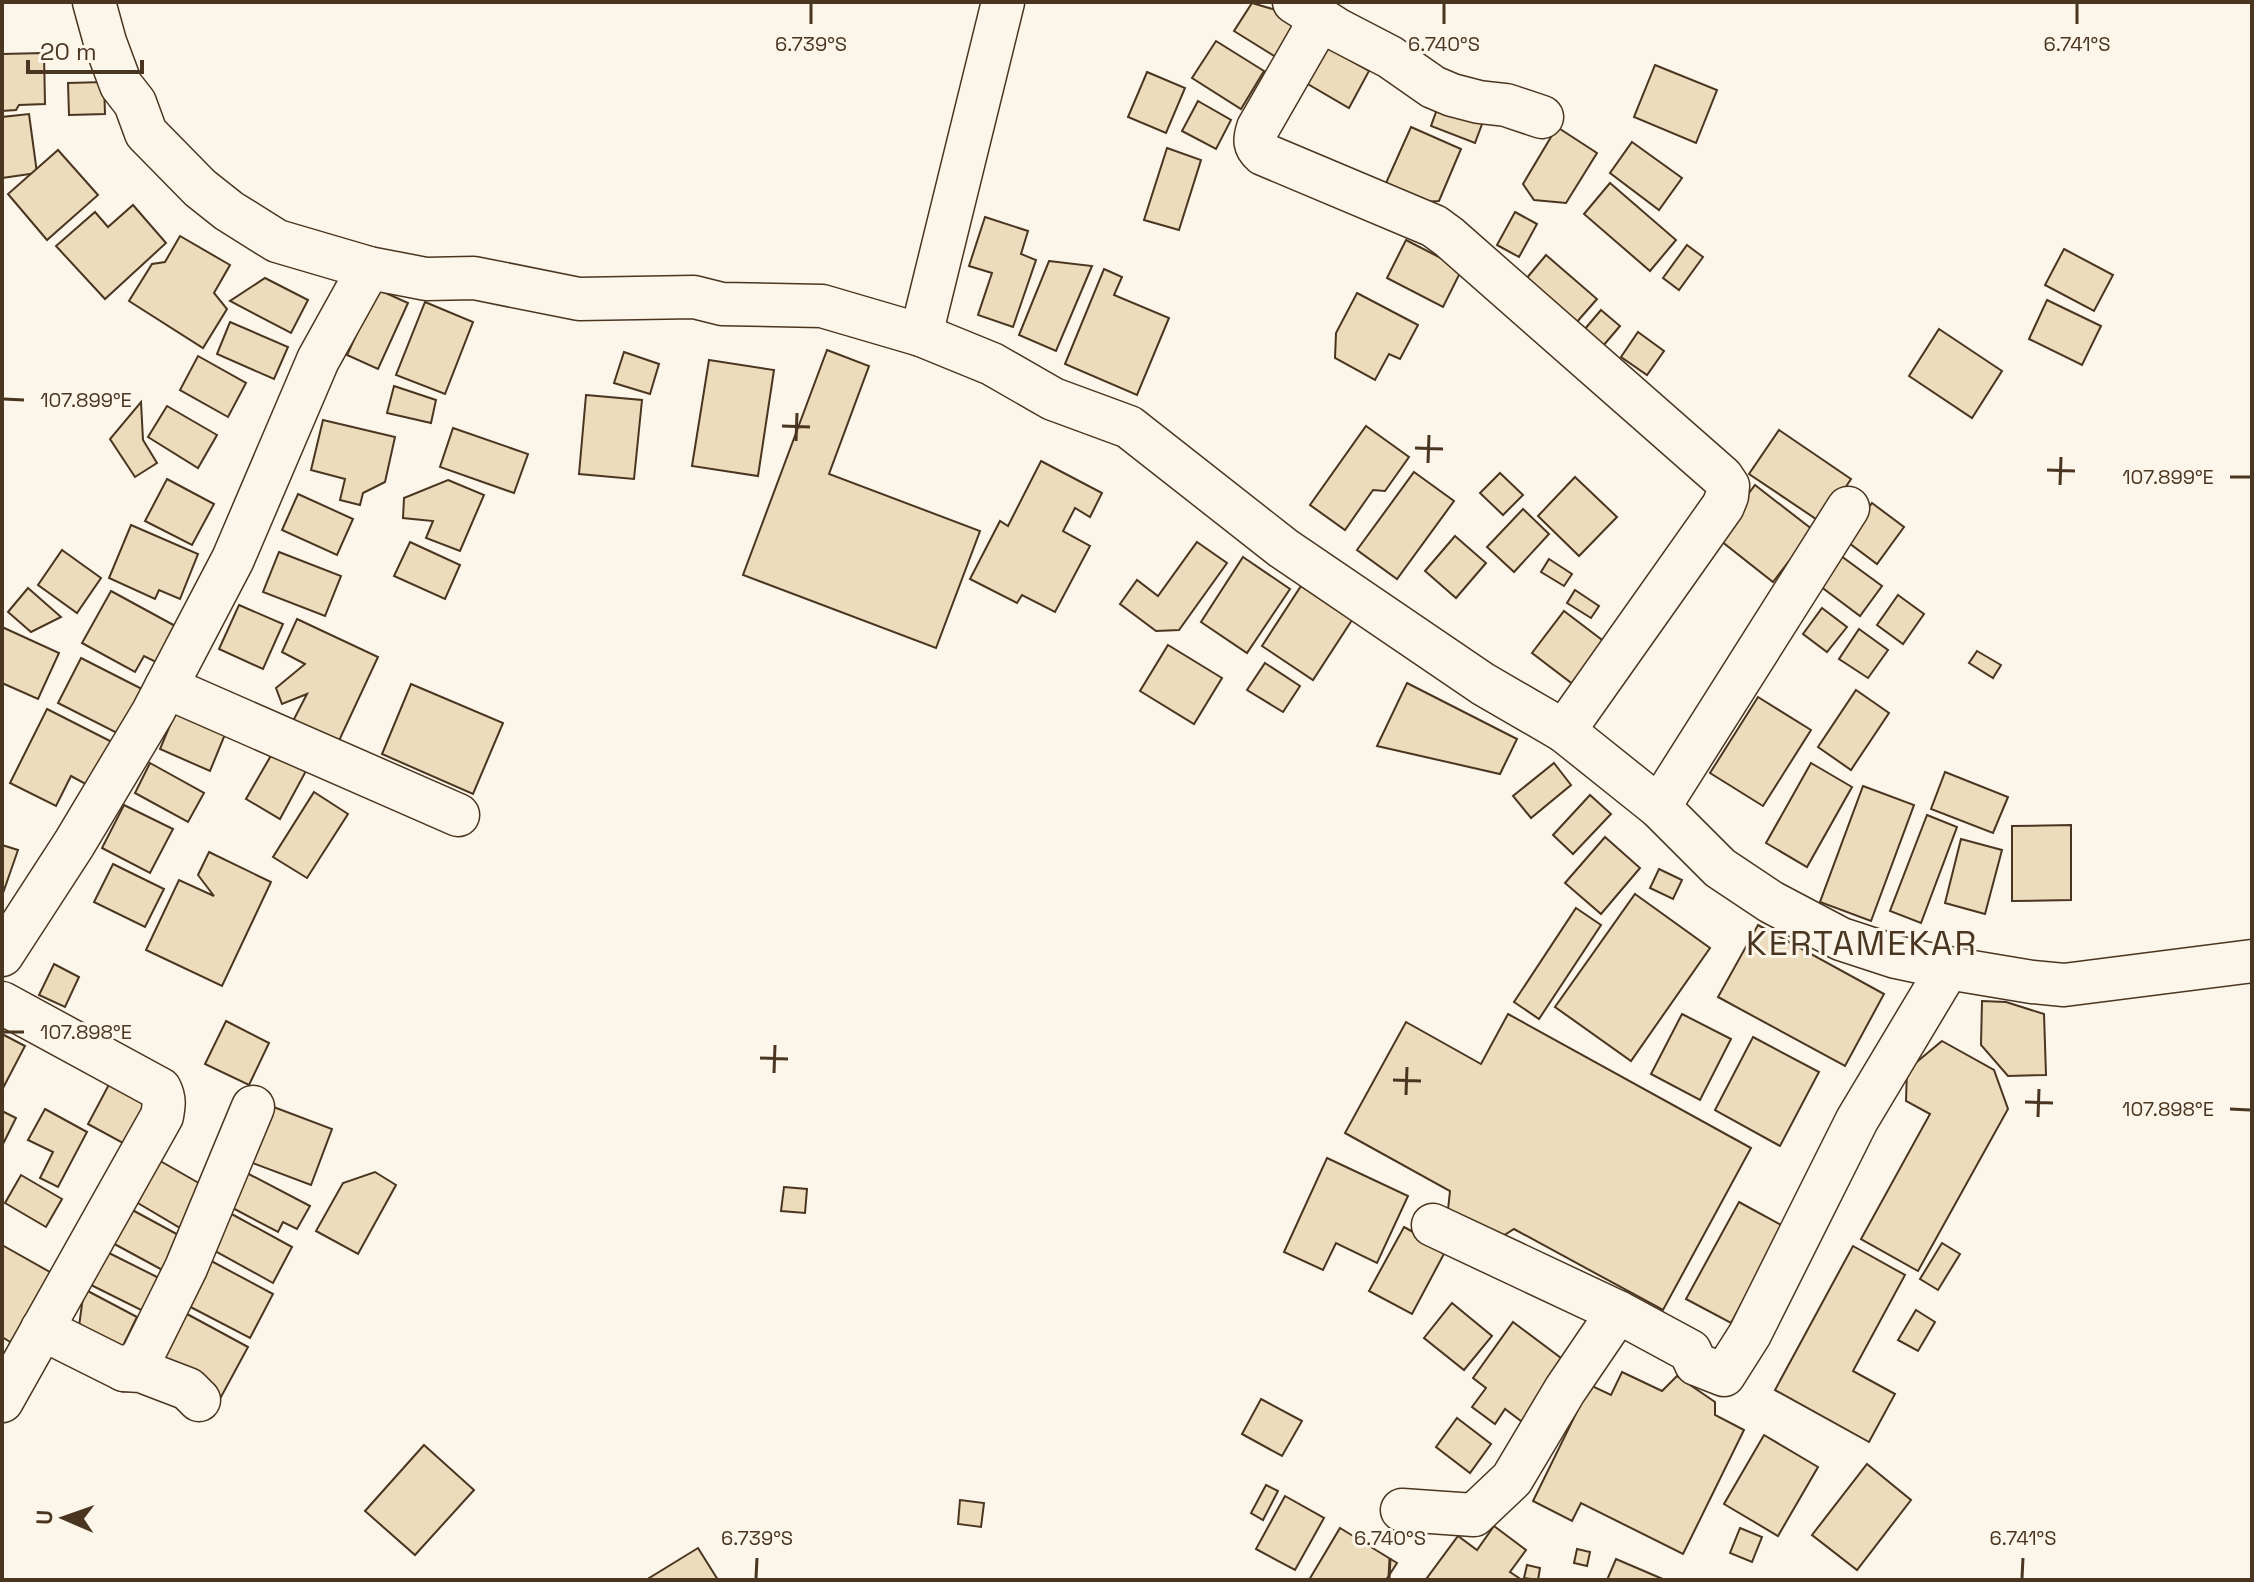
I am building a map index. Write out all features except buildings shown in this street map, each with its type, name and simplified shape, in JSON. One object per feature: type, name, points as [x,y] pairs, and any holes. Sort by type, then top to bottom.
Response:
[{"type":"street","points":[[94,2],[121,85],[135,103],[146,133],[200,188],[229,211],[277,241],[369,268],[426,279],[474,278],[579,299],[694,297],[722,304],[822,306],[921,335],[992,364],[1053,399],[1129,427],[1283,548],[1483,684],[1564,731],[1659,807],[1720,868],[1781,908],[1841,939],[1896,957],[1948,968],[2064,985],[2252,961]]},
{"type":"street","points":[[921,335],[1003,2]]},
{"type":"street","points":[[1542,117],[1506,105],[1452,95],[1433,87],[1390,57],[1307,11],[1255,139],[1256,148],[1263,154],[1434,226],[1722,477],[1728,486],[1723,506],[1564,731]]},
{"type":"street","points":[[2,955],[74,844],[166,687],[233,559],[318,360],[369,268]]},
{"type":"street","points":[[1659,807],[1848,508]]},
{"type":"street","points":[[166,687],[458,815]]},
{"type":"street","points":[[1433,1225],[1618,1312],[1690,1351],[1696,1364],[1724,1375],[1750,1334],[1857,1120],[1948,968]]},
{"type":"street","points":[[2,1003],[160,1089],[164,1104],[162,1116],[2,1401]]},
{"type":"street","points":[[124,1370],[141,1359],[173,1294],[253,1107]]},
{"type":"street","points":[[1402,1510],[1474,1515],[1512,1479],[1565,1390],[1618,1312]]},
{"type":"street","points":[[42,1329],[124,1370],[141,1371],[188,1389],[199,1400]]},
{"type":"district","name":"KERTAMEKAR","points":[[1862,943]]}]
